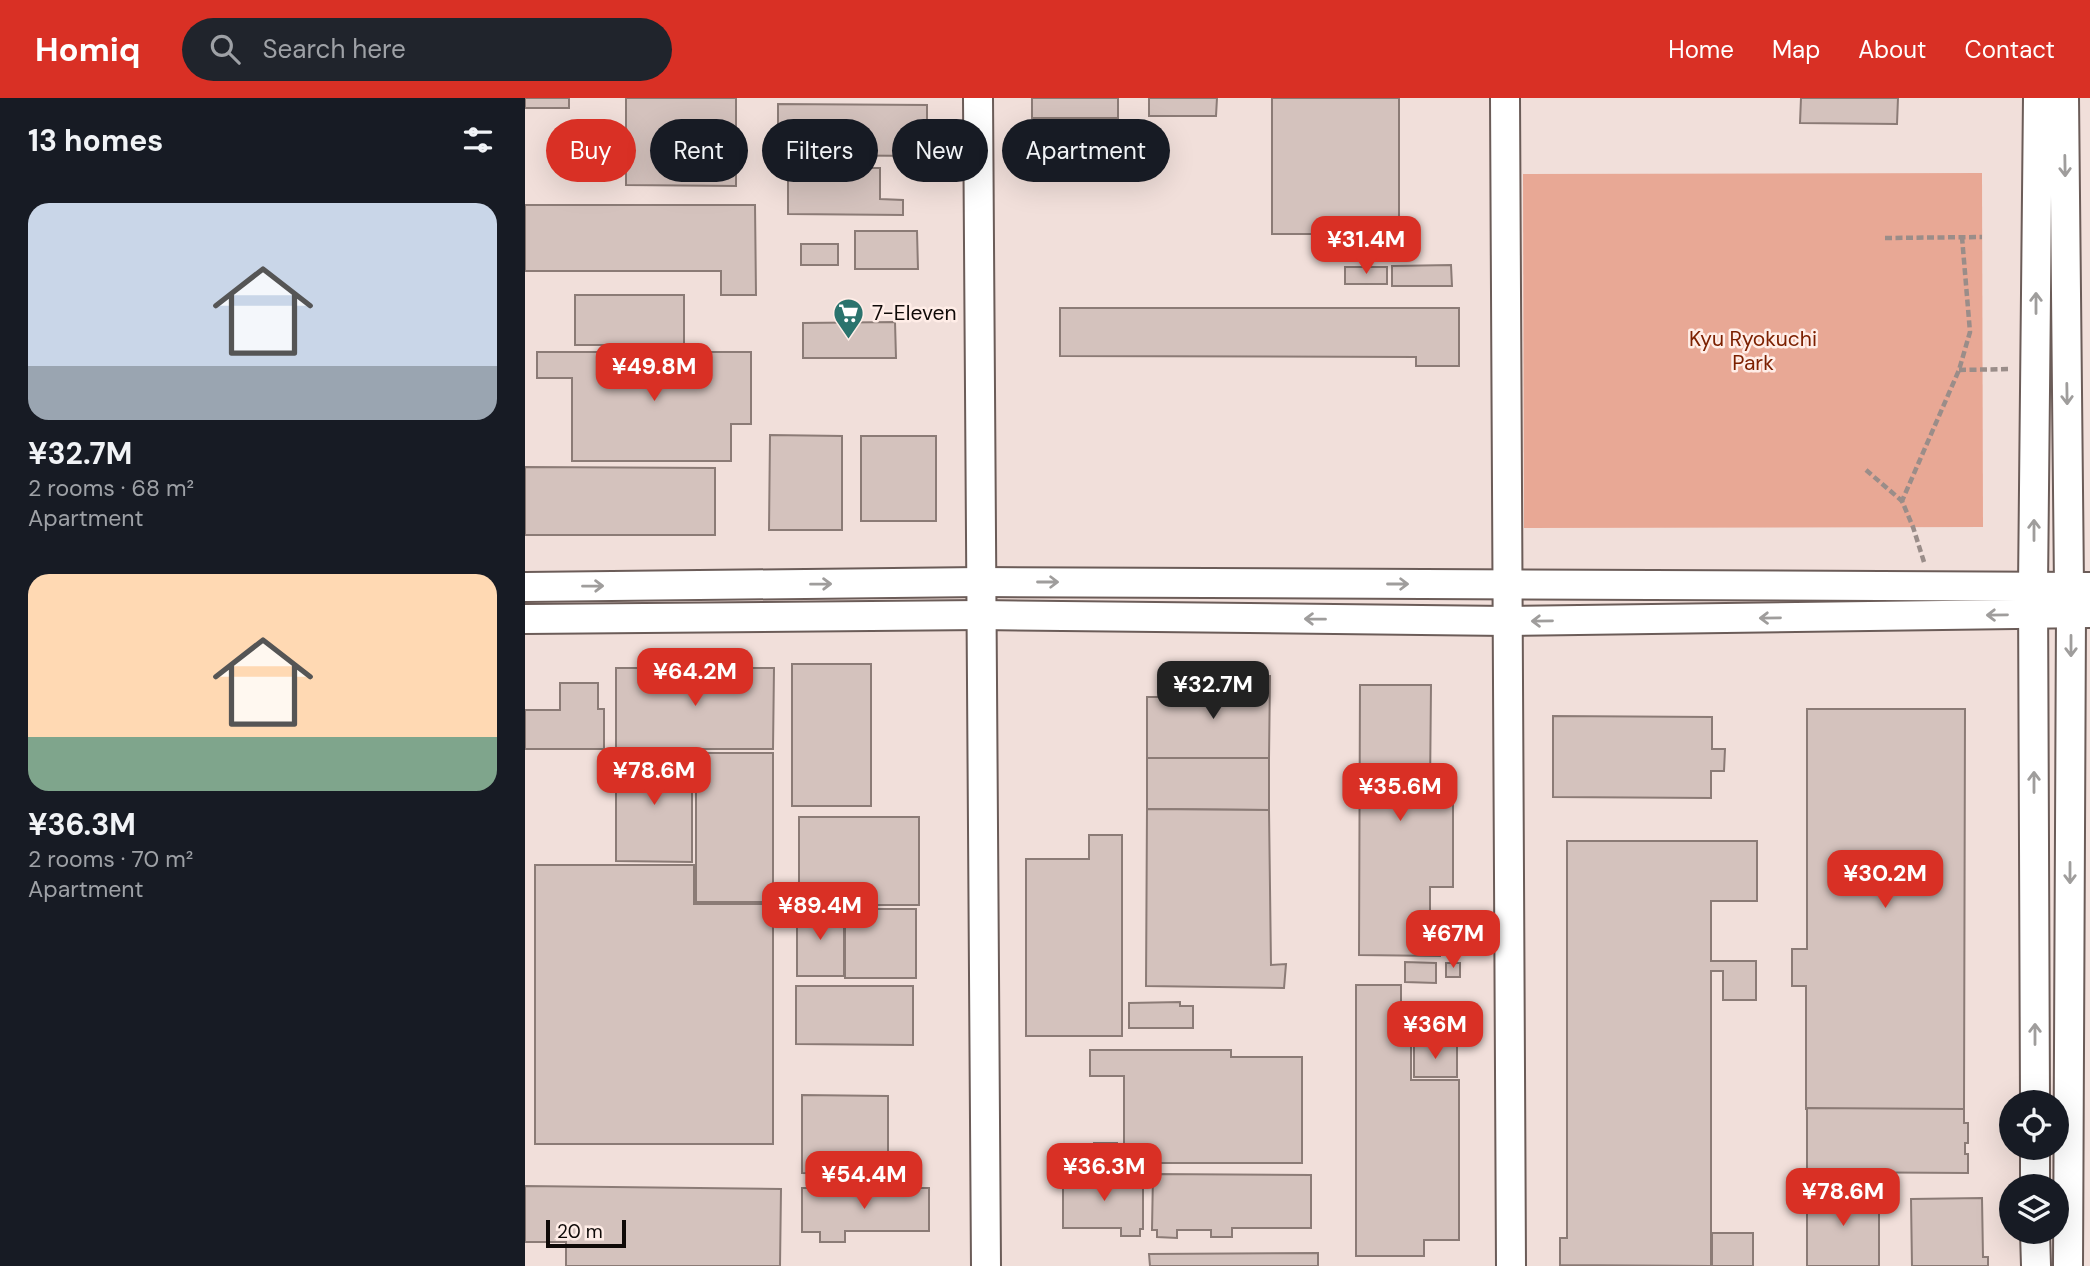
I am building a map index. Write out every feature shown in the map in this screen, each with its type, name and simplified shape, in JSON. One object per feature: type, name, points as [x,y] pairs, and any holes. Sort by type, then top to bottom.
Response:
[{"type":"street","points":[[978,98],[986,1266]]},
{"type":"street","points":[[1505,98],[1511,1266]]},
{"type":"street","points":[[2035,1090],[2033,587],[2038,98]]},
{"type":"street","points":[[2064,98],[2080,600],[2068,1266]]},
{"type":"street","points":[[525,587],[980,582],[2033,587],[2080,600]]},
{"type":"street","points":[[525,619],[980,615],[1507,621],[2034,615],[2080,600]]},
{"type":"street","points":[[2035,1244],[2036,1266]]},
{"type":"path","points":[[1902,501],[1959,370],[1970,332],[1962,237]]},
{"type":"path","points":[[1885,238],[1982,237]]},
{"type":"path","points":[[1959,370],[2015,369]]},
{"type":"path","points":[[1866,470],[1902,501],[1926,569]]},
{"type":"green space","name":"Kyu Ryokuchi Park","points":[[1982,173],[1983,527],[1524,528],[1523,174]]},
{"type":"building","points":[[525,98],[569,98],[569,108],[525,108]]},
{"type":"building","points":[[626,98],[736,98],[736,119],[650,119],[650,182],[736,182],[736,186],[626,185],[626,182],[636,182],[636,119],[626,119]]},
{"type":"building","points":[[1032,98],[1118,98],[1118,118],[1032,118]]},
{"type":"building","points":[[1149,98],[1217,98],[1216,116],[1149,116]]},
{"type":"building","points":[[1272,98],[1399,98],[1399,234],[1272,234]]},
{"type":"building","points":[[1801,98],[1898,98],[1897,124],[1800,123]]},
{"type":"building","points":[[778,104],[927,105],[927,119],[892,119],[892,156],[878,156],[878,119],[778,119]]},
{"type":"building","points":[[878,168],[880,199],[903,200],[903,215],[788,214],[788,182],[878,182]]},
{"type":"building","points":[[525,205],[755,205],[756,295],[721,295],[721,271],[525,271]]},
{"type":"building","points":[[855,231],[917,231],[918,269],[855,269]]},
{"type":"building","points":[[801,244],[838,244],[838,265],[801,265]]},
{"type":"building","points":[[1451,265],[1452,286],[1392,286],[1392,266]]},
{"type":"building","points":[[1345,267],[1387,267],[1387,284],[1345,284]]},
{"type":"building","points":[[575,295],[684,295],[684,345],[575,345]]},
{"type":"building","points":[[1060,308],[1459,308],[1459,366],[1416,366],[1416,357],[1060,356]]},
{"type":"building","name":"7-Eleven","points":[[895,322],[896,358],[803,358],[803,323]]},
{"type":"building","points":[[537,352],[751,352],[751,424],[731,424],[731,461],[572,461],[572,378],[537,378]]},
{"type":"building","points":[[770,435],[842,436],[842,530],[769,530]]},
{"type":"building","points":[[861,436],[936,436],[936,521],[861,521]]},
{"type":"building","points":[[525,467],[715,468],[715,535],[525,535]]},
{"type":"building","points":[[792,664],[871,664],[871,806],[792,806]]},
{"type":"building","points":[[616,668],[774,668],[773,749],[616,749]]},
{"type":"building","points":[[1207,676],[1270,676],[1269,758],[1147,758],[1147,697],[1207,697]]},
{"type":"building","points":[[560,683],[598,683],[598,709],[604,709],[604,749],[525,749],[525,710],[560,710]]},
{"type":"building","points":[[1360,685],[1431,685],[1430,791],[1453,791],[1453,887],[1430,887],[1430,938],[1440,938],[1440,956],[1359,955]]},
{"type":"building","points":[[1807,709],[1965,709],[1964,1109],[1806,1109],[1806,986],[1792,986],[1792,949],[1807,949]]},
{"type":"building","points":[[1553,716],[1712,717],[1712,749],[1725,749],[1724,771],[1711,771],[1711,798],[1553,797]]},
{"type":"building","points":[[616,753],[692,753],[692,862],[616,861]]},
{"type":"building","points":[[696,753],[773,753],[773,902],[696,902]]},
{"type":"building","points":[[1147,758],[1269,758],[1269,810],[1147,809]]},
{"type":"building","points":[[1147,809],[1269,810],[1271,965],[1286,964],[1284,988],[1146,986]]},
{"type":"building","points":[[799,817],[919,817],[919,905],[799,905]]},
{"type":"building","points":[[1089,835],[1122,835],[1122,1036],[1026,1036],[1026,859],[1089,859]]},
{"type":"building","points":[[1567,841],[1757,841],[1757,901],[1711,901],[1711,961],[1756,961],[1756,1000],[1723,1000],[1723,971],[1711,971],[1711,1266],[1560,1265],[1560,1238],[1567,1238]]},
{"type":"building","points":[[535,865],[694,865],[694,904],[773,904],[773,1144],[535,1144]]},
{"type":"building","points":[[797,908],[844,908],[844,976],[797,976]]},
{"type":"building","points":[[845,909],[916,909],[916,978],[845,978]]},
{"type":"building","points":[[1405,962],[1436,963],[1436,983],[1405,982]]},
{"type":"building","points":[[1446,963],[1460,963],[1460,977],[1446,977]]},
{"type":"building","points":[[1356,985],[1401,985],[1401,1004],[1411,1004],[1411,1080],[1459,1080],[1459,1240],[1424,1240],[1424,1256],[1356,1256]]},
{"type":"building","points":[[796,986],[913,986],[913,1045],[796,1044]]},
{"type":"building","points":[[1180,1002],[1180,1006],[1193,1006],[1193,1028],[1129,1028],[1129,1003]]},
{"type":"building","points":[[1414,1045],[1457,1045],[1457,1077],[1414,1077]]},
{"type":"building","points":[[1090,1050],[1231,1050],[1231,1057],[1302,1057],[1302,1163],[1124,1163],[1124,1076],[1090,1076]]},
{"type":"building","points":[[802,1095],[888,1096],[888,1174],[802,1173]]},
{"type":"building","points":[[1807,1108],[1964,1109],[1964,1123],[1968,1123],[1965,1154],[1968,1154],[1968,1173],[1807,1172]]},
{"type":"building","points":[[1094,1143],[1117,1143],[1117,1164],[1094,1164]]},
{"type":"building","points":[[1153,1174],[1311,1175],[1311,1228],[1232,1228],[1232,1237],[1211,1237],[1211,1230],[1177,1230],[1177,1238],[1157,1237],[1157,1230],[1152,1230]]},
{"type":"building","points":[[1063,1176],[1143,1177],[1143,1229],[1140,1229],[1140,1236],[1121,1236],[1121,1228],[1063,1228]]},
{"type":"building","points":[[525,1186],[781,1189],[780,1266],[566,1266],[566,1242],[525,1242]]},
{"type":"building","points":[[802,1188],[929,1188],[929,1231],[845,1231],[845,1242],[820,1242],[820,1232],[802,1232]]},
{"type":"building","points":[[1807,1189],[1879,1189],[1879,1266],[1807,1266]]},
{"type":"building","points":[[1982,1198],[1983,1257],[1988,1257],[1988,1266],[1912,1266],[1911,1199]]},
{"type":"building","points":[[1712,1233],[1753,1233],[1753,1266],[1712,1266]]},
{"type":"building","points":[[1318,1253],[1318,1266],[1150,1266],[1149,1254]]},
{"type":"place","name":"7-Eleven","points":[[849,340]]}]
